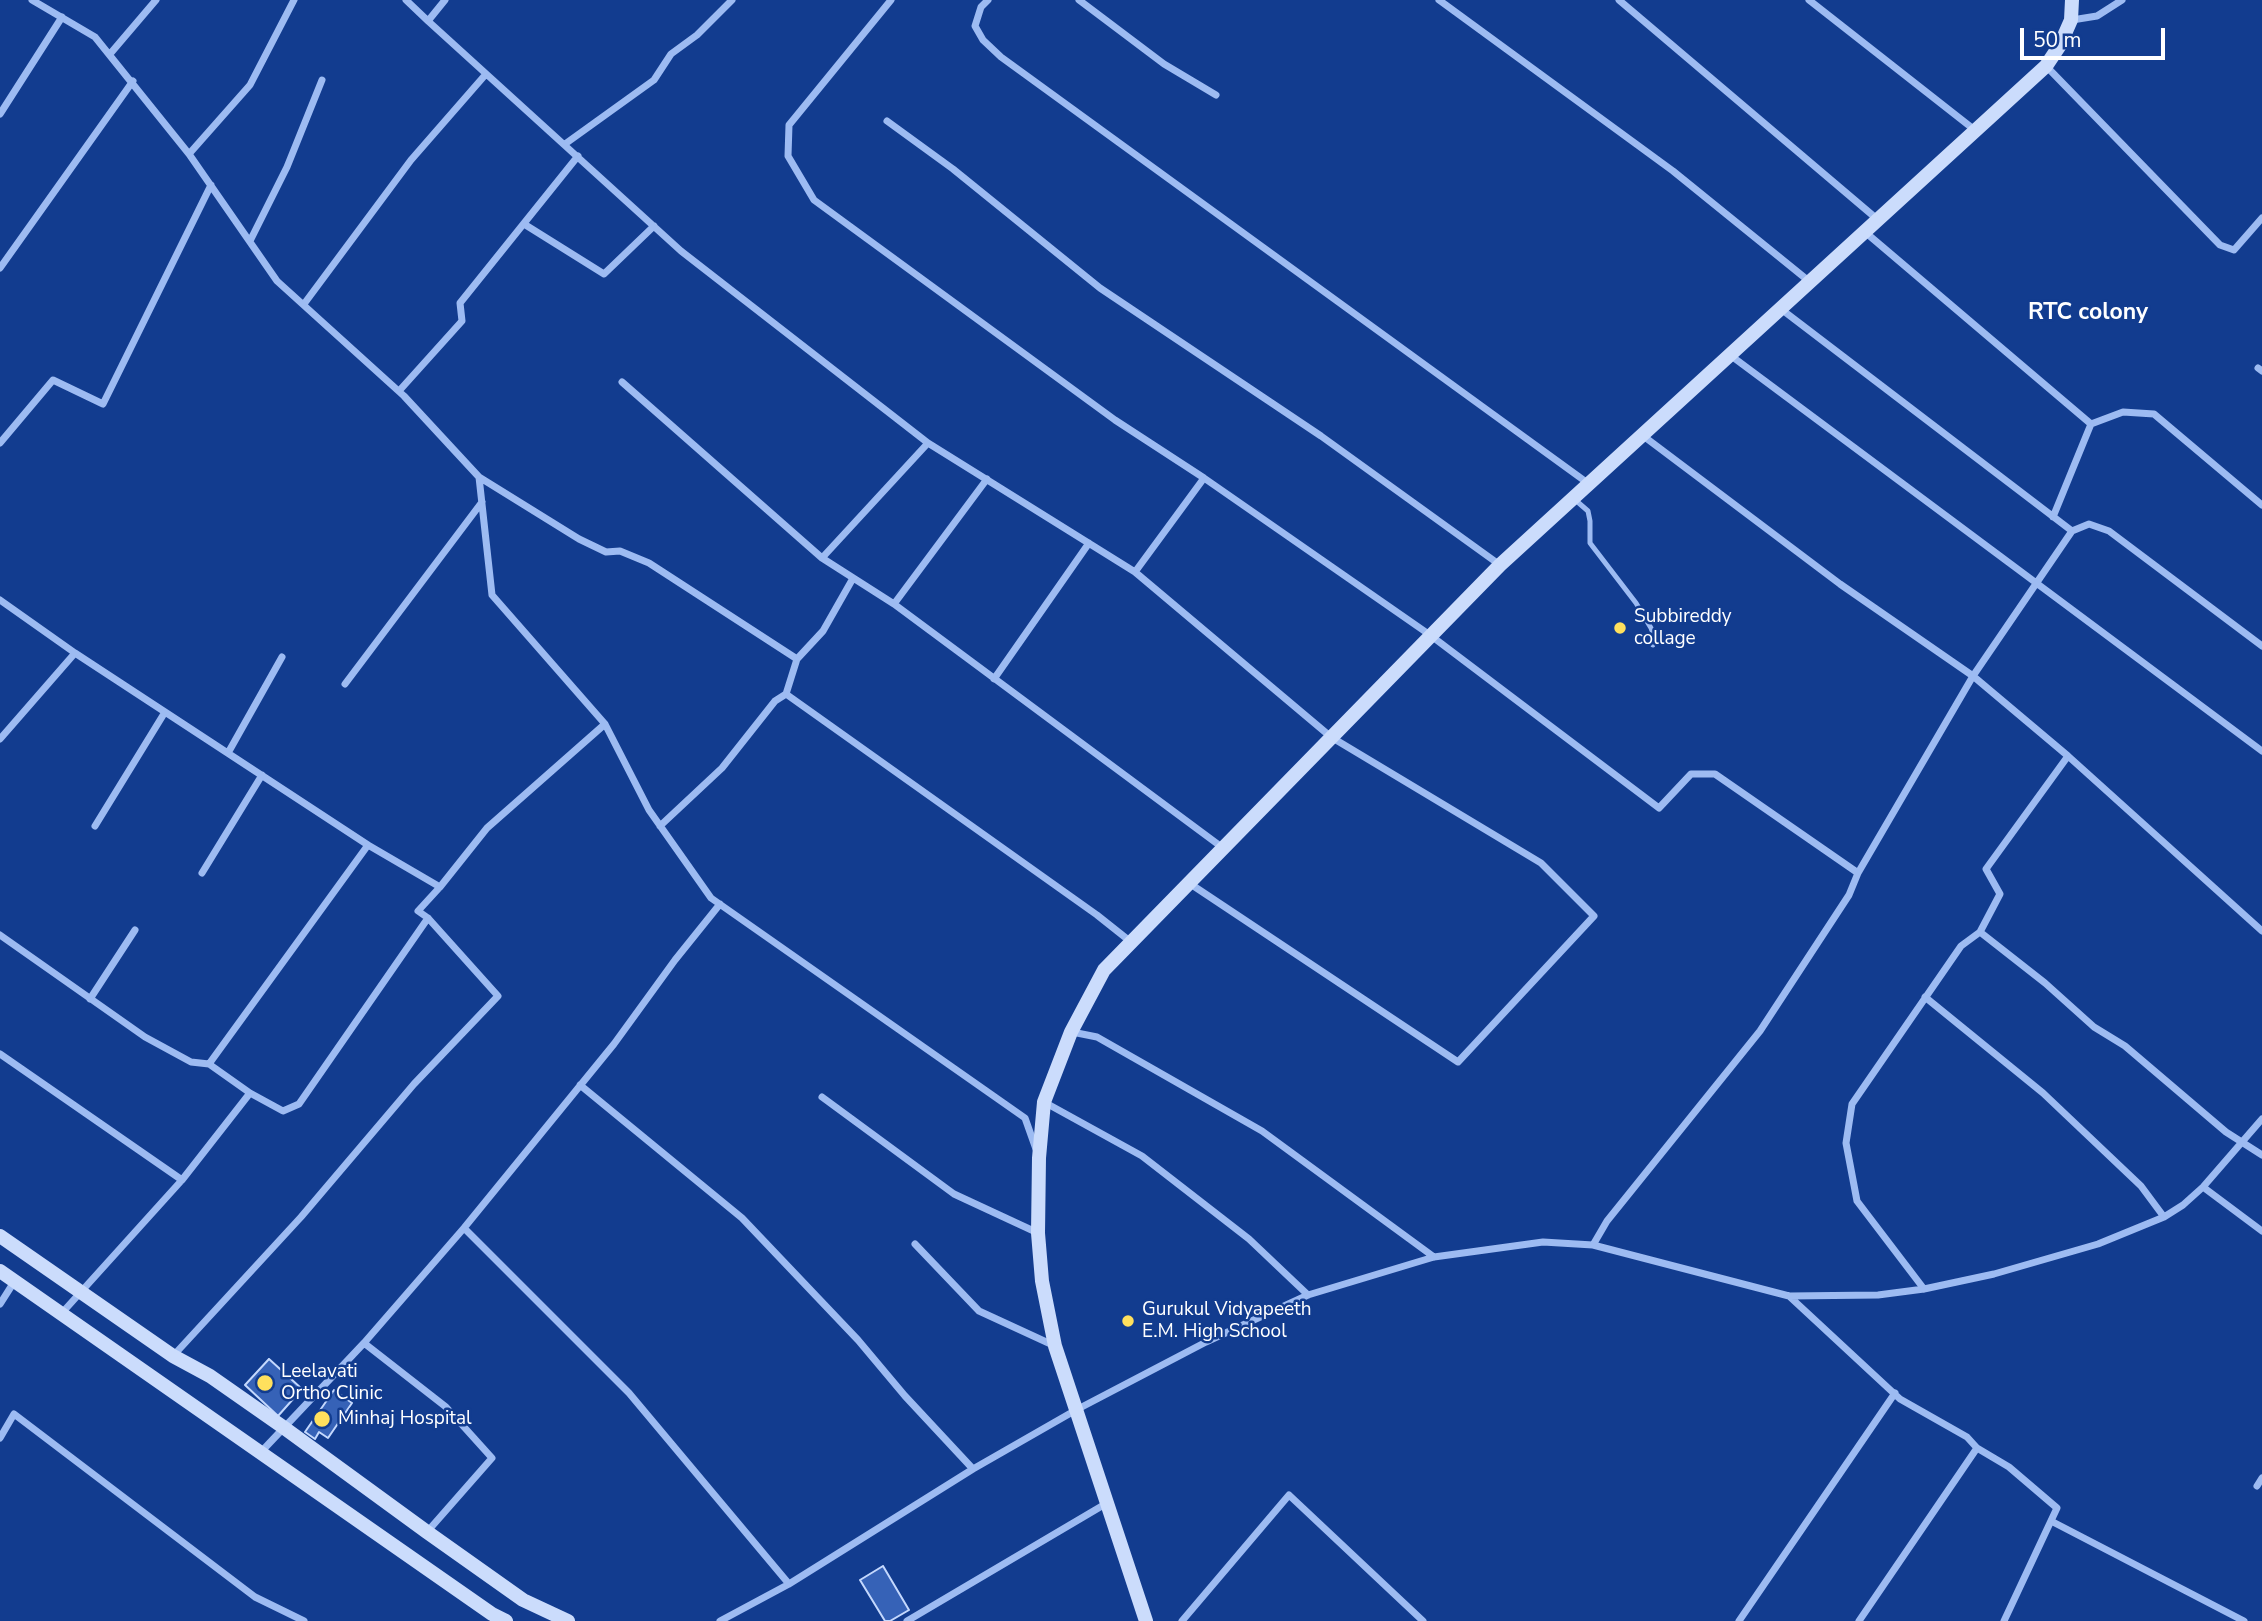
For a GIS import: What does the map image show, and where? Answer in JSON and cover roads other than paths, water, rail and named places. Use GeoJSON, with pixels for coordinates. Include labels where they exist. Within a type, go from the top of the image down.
{"type":"FeatureCollection","features":[{"type":"Feature","properties":{"kind":"main road"},"geometry":{"type":"LineString","coordinates":[[1146,1621],[1055,1346],[1042,1281],[1038,1233],[1039,1158],[1044,1102],[1071,1032],[1104,970],[1500,565],[2046,66],[2060,45],[2071,20],[2071,0]]}},
{"type":"Feature","properties":{"kind":"main road"},"geometry":{"type":"LineString","coordinates":[[0,1237],[173,1356],[210,1376],[545,1617],[568,1621]]}},
{"type":"Feature","properties":{"kind":"main road"},"geometry":{"type":"LineString","coordinates":[[0,1271],[261,1452],[490,1618],[506,1621]]}},
{"type":"Feature","properties":{"kind":"street"},"geometry":{"type":"LineString","coordinates":[[32,0],[95,37],[189,154],[277,281],[399,391],[480,477],[579,539],[606,552],[620,551],[649,563],[797,659]]}},
{"type":"Feature","properties":{"kind":"street"},"geometry":{"type":"LineString","coordinates":[[110,54],[156,0]]}},
{"type":"Feature","properties":{"kind":"street"},"geometry":{"type":"LineString","coordinates":[[189,154],[250,85],[294,0]]}},
{"type":"Feature","properties":{"kind":"street"},"geometry":{"type":"LineString","coordinates":[[406,0],[681,251],[928,443],[1135,572],[1331,737],[1541,863],[1594,916],[1458,1062],[1189,883]]}},
{"type":"Feature","properties":{"kind":"street"},"geometry":{"type":"LineString","coordinates":[[428,21],[445,0]]}},
{"type":"Feature","properties":{"kind":"street"},"geometry":{"type":"LineString","coordinates":[[565,144],[654,80],[671,54],[697,35],[732,0]]}},
{"type":"Feature","properties":{"kind":"street"},"geometry":{"type":"LineString","coordinates":[[891,0],[789,124],[788,156],[814,200],[1115,420],[1204,478],[1430,635],[1659,808],[1691,774],[1715,774],[1857,873]]}},
{"type":"Feature","properties":{"kind":"street"},"geometry":{"type":"LineString","coordinates":[[988,0],[981,7],[975,26],[983,40],[1001,57],[1589,484]]}},
{"type":"Feature","properties":{"kind":"street"},"geometry":{"type":"LineString","coordinates":[[1079,0],[1164,64],[1216,95]]}},
{"type":"Feature","properties":{"kind":"street"},"geometry":{"type":"LineString","coordinates":[[1439,0],[1673,171],[1810,282]]}},
{"type":"Feature","properties":{"kind":"street"},"geometry":{"type":"LineString","coordinates":[[1619,0],[1878,220]]}},
{"type":"Feature","properties":{"kind":"street"},"geometry":{"type":"LineString","coordinates":[[1809,0],[1976,131]]}},
{"type":"Feature","properties":{"kind":"street"},"geometry":{"type":"LineString","coordinates":[[2071,20],[2098,16],[2122,0]]}},
{"type":"Feature","properties":{"kind":"street"},"geometry":{"type":"LineString","coordinates":[[0,114],[62,18]]}},
{"type":"Feature","properties":{"kind":"street"},"geometry":{"type":"LineString","coordinates":[[2046,66],[2220,245],[2234,250],[2262,218]]}},
{"type":"Feature","properties":{"kind":"street"},"geometry":{"type":"LineString","coordinates":[[303,304],[411,160],[486,74]]}},
{"type":"Feature","properties":{"kind":"street"},"geometry":{"type":"LineString","coordinates":[[250,241],[287,167],[322,80]]}},
{"type":"Feature","properties":{"kind":"street"},"geometry":{"type":"LineString","coordinates":[[0,268],[133,81]]}},
{"type":"Feature","properties":{"kind":"street"},"geometry":{"type":"LineString","coordinates":[[887,121],[953,169],[1100,288],[1321,436],[1500,565]]}},
{"type":"Feature","properties":{"kind":"street"},"geometry":{"type":"LineString","coordinates":[[399,391],[462,321],[460,303],[578,156]]}},
{"type":"Feature","properties":{"kind":"street"},"geometry":{"type":"LineString","coordinates":[[0,443],[53,380],[103,404],[211,185]]}},
{"type":"Feature","properties":{"kind":"street"},"geometry":{"type":"LineString","coordinates":[[524,224],[604,274],[654,226]]}},
{"type":"Feature","properties":{"kind":"street"},"geometry":{"type":"LineString","coordinates":[[1865,232],[2091,424]]}},
{"type":"Feature","properties":{"kind":"street"},"geometry":{"type":"LineString","coordinates":[[1781,309],[2072,531]]}},
{"type":"Feature","properties":{"kind":"street"},"geometry":{"type":"LineString","coordinates":[[1730,355],[2262,751]]}},
{"type":"Feature","properties":{"kind":"street"},"geometry":{"type":"LineString","coordinates":[[622,382],[822,558],[852,580],[894,604],[1223,848]]}},
{"type":"Feature","properties":{"kind":"street"},"geometry":{"type":"LineString","coordinates":[[2053,517],[2091,424],[2123,412],[2154,414],[2262,505]]}},
{"type":"Feature","properties":{"kind":"street"},"geometry":{"type":"LineString","coordinates":[[1642,435],[1840,584],[1973,676],[2068,756],[2262,931]]}},
{"type":"Feature","properties":{"kind":"street"},"geometry":{"type":"LineString","coordinates":[[822,558],[928,443]]}},
{"type":"Feature","properties":{"kind":"street"},"geometry":{"type":"LineString","coordinates":[[480,477],[492,596],[605,724],[649,810],[710,898],[1025,1118],[1039,1158]]}},
{"type":"Feature","properties":{"kind":"street"},"geometry":{"type":"LineString","coordinates":[[1135,572],[1204,478]]}},
{"type":"Feature","properties":{"kind":"street"},"geometry":{"type":"LineString","coordinates":[[894,604],[987,479]]}},
{"type":"Feature","properties":{"kind":"street"},"geometry":{"type":"LineString","coordinates":[[345,684],[482,501]]}},
{"type":"Feature","properties":{"kind":"street"},"geometry":{"type":"LineString","coordinates":[[1593,1245],[1607,1221],[1760,1031],[1849,895],[1857,873],[1973,676],[2072,531],[2089,524],[2109,531],[2262,646]]}},
{"type":"Feature","properties":{"kind":"street"},"geometry":{"type":"LineString","coordinates":[[994,679],[1089,543]]}},
{"type":"Feature","properties":{"kind":"street"},"geometry":{"type":"LineString","coordinates":[[660,826],[722,768],[775,701],[786,694],[797,659],[823,631],[852,580]]}},
{"type":"Feature","properties":{"kind":"street"},"geometry":{"type":"LineString","coordinates":[[0,600],[75,653],[368,845],[439,887]]}},
{"type":"Feature","properties":{"kind":"street"},"geometry":{"type":"LineString","coordinates":[[0,739],[75,653]]}},
{"type":"Feature","properties":{"kind":"street"},"geometry":{"type":"LineString","coordinates":[[228,753],[282,657]]}},
{"type":"Feature","properties":{"kind":"street"},"geometry":{"type":"LineString","coordinates":[[786,694],[1131,942]]}},
{"type":"Feature","properties":{"kind":"street"},"geometry":{"type":"LineString","coordinates":[[95,826],[165,712]]}},
{"type":"Feature","properties":{"kind":"street"},"geometry":{"type":"LineString","coordinates":[[173,1356],[301,1217],[414,1084],[498,996],[418,911],[487,828],[605,724]]}},
{"type":"Feature","properties":{"kind":"street"},"geometry":{"type":"LineString","coordinates":[[1924,1289],[1857,1201],[1846,1143],[1852,1104],[1961,946],[1980,932],[2000,894],[1986,869],[2068,756]]}},
{"type":"Feature","properties":{"kind":"street"},"geometry":{"type":"LineString","coordinates":[[202,873],[262,775]]}},
{"type":"Feature","properties":{"kind":"street"},"geometry":{"type":"LineString","coordinates":[[209,1064],[368,845]]}},
{"type":"Feature","properties":{"kind":"street"},"geometry":{"type":"LineString","coordinates":[[261,1452],[365,1343],[464,1228],[614,1044],[720,904]]}},
{"type":"Feature","properties":{"kind":"street"},"geometry":{"type":"LineString","coordinates":[[0,935],[157,1043],[191,1062],[209,1064],[250,1093],[283,1111],[299,1104],[428,919]]}},
{"type":"Feature","properties":{"kind":"street"},"geometry":{"type":"LineString","coordinates":[[90,999],[135,930]]}},
{"type":"Feature","properties":{"kind":"street"},"geometry":{"type":"LineString","coordinates":[[1980,932],[2045,983],[2094,1027],[2125,1046],[2226,1132],[2262,1155]]}},
{"type":"Feature","properties":{"kind":"street"},"geometry":{"type":"LineString","coordinates":[[1925,997],[2043,1093],[2141,1186],[2165,1217]]}},
{"type":"Feature","properties":{"kind":"street"},"geometry":{"type":"LineString","coordinates":[[1071,1032],[1097,1037],[1262,1131],[1434,1257]]}},
{"type":"Feature","properties":{"kind":"street"},"geometry":{"type":"LineString","coordinates":[[0,1054],[182,1180]]}},
{"type":"Feature","properties":{"kind":"street"},"geometry":{"type":"LineString","coordinates":[[580,1085],[742,1218],[858,1340],[905,1396],[973,1469]]}},
{"type":"Feature","properties":{"kind":"street"},"geometry":{"type":"LineString","coordinates":[[61,1314],[182,1180],[250,1093]]}},
{"type":"Feature","properties":{"kind":"street"},"geometry":{"type":"LineString","coordinates":[[822,1097],[954,1194],[1038,1233]]}},
{"type":"Feature","properties":{"kind":"street"},"geometry":{"type":"LineString","coordinates":[[1044,1102],[1142,1156],[1249,1239],[1308,1295]]}},
{"type":"Feature","properties":{"kind":"street"},"geometry":{"type":"LineString","coordinates":[[720,1621],[789,1584],[973,1469],[1076,1409],[1206,1342],[1308,1295],[1434,1257],[1543,1242],[1593,1245],[1789,1296],[1878,1295],[1924,1289],[1994,1274],[2098,1244],[2165,1217],[2203,1187],[2262,1119]]}},
{"type":"Feature","properties":{"kind":"street"},"geometry":{"type":"LineString","coordinates":[[2203,1187],[2262,1231]]}},
{"type":"Feature","properties":{"kind":"street"},"geometry":{"type":"LineString","coordinates":[[464,1228],[629,1393],[789,1584]]}},
{"type":"Feature","properties":{"kind":"street"},"geometry":{"type":"LineString","coordinates":[[915,1244],[979,1311],[1055,1346]]}},
{"type":"Feature","properties":{"kind":"street"},"geometry":{"type":"LineString","coordinates":[[0,1304],[15,1281]]}},
{"type":"Feature","properties":{"kind":"street"},"geometry":{"type":"LineString","coordinates":[[1789,1296],[1900,1399],[1967,1437],[1977,1448],[2009,1467],[2057,1508],[2004,1621]]}},
{"type":"Feature","properties":{"kind":"street"},"geometry":{"type":"LineString","coordinates":[[365,1343],[446,1407],[492,1458],[427,1532]]}},
{"type":"Feature","properties":{"kind":"street"},"geometry":{"type":"LineString","coordinates":[[1739,1621],[1895,1393]]}},
{"type":"Feature","properties":{"kind":"street"},"geometry":{"type":"LineString","coordinates":[[0,1438],[14,1414],[255,1597],[304,1621]]}},
{"type":"Feature","properties":{"kind":"street"},"geometry":{"type":"LineString","coordinates":[[1859,1621],[1977,1448]]}},
{"type":"Feature","properties":{"kind":"street"},"geometry":{"type":"LineString","coordinates":[[2257,1486],[2262,1478]]}},
{"type":"Feature","properties":{"kind":"street"},"geometry":{"type":"LineString","coordinates":[[1182,1621],[1289,1495],[1423,1621]]}},
{"type":"Feature","properties":{"kind":"street"},"geometry":{"type":"LineString","coordinates":[[907,1621],[1107,1503]]}},
{"type":"Feature","properties":{"kind":"street"},"geometry":{"type":"LineString","coordinates":[[2051,1521],[2244,1621]]}},
{"type":"Feature","properties":{"kind":"lane"},"geometry":{"type":"LineString","coordinates":[[1573,498],[1588,511],[1590,543],[1636,603],[1651,628],[1655,639],[1653,645]]}},
{"type":"Feature","properties":{"kind":"place","name":"Subbireddy collage"},"geometry":{"type":"Point","coordinates":[1620,628]}},
{"type":"Feature","properties":{"kind":"place","name":"Gurukul Vidyapeeth E.M. High School"},"geometry":{"type":"Point","coordinates":[1128,1321]}},
{"type":"Feature","properties":{"kind":"place","name":"Leelavati Ortho Clinic"},"geometry":{"type":"Point","coordinates":[265,1383]}},
{"type":"Feature","properties":{"kind":"place","name":"Minhaj Hospital"},"geometry":{"type":"Point","coordinates":[322,1419]}},
{"type":"Feature","properties":{"kind":"district","name":"RTC colony"},"geometry":{"type":"Point","coordinates":[2088,313]}}]}
